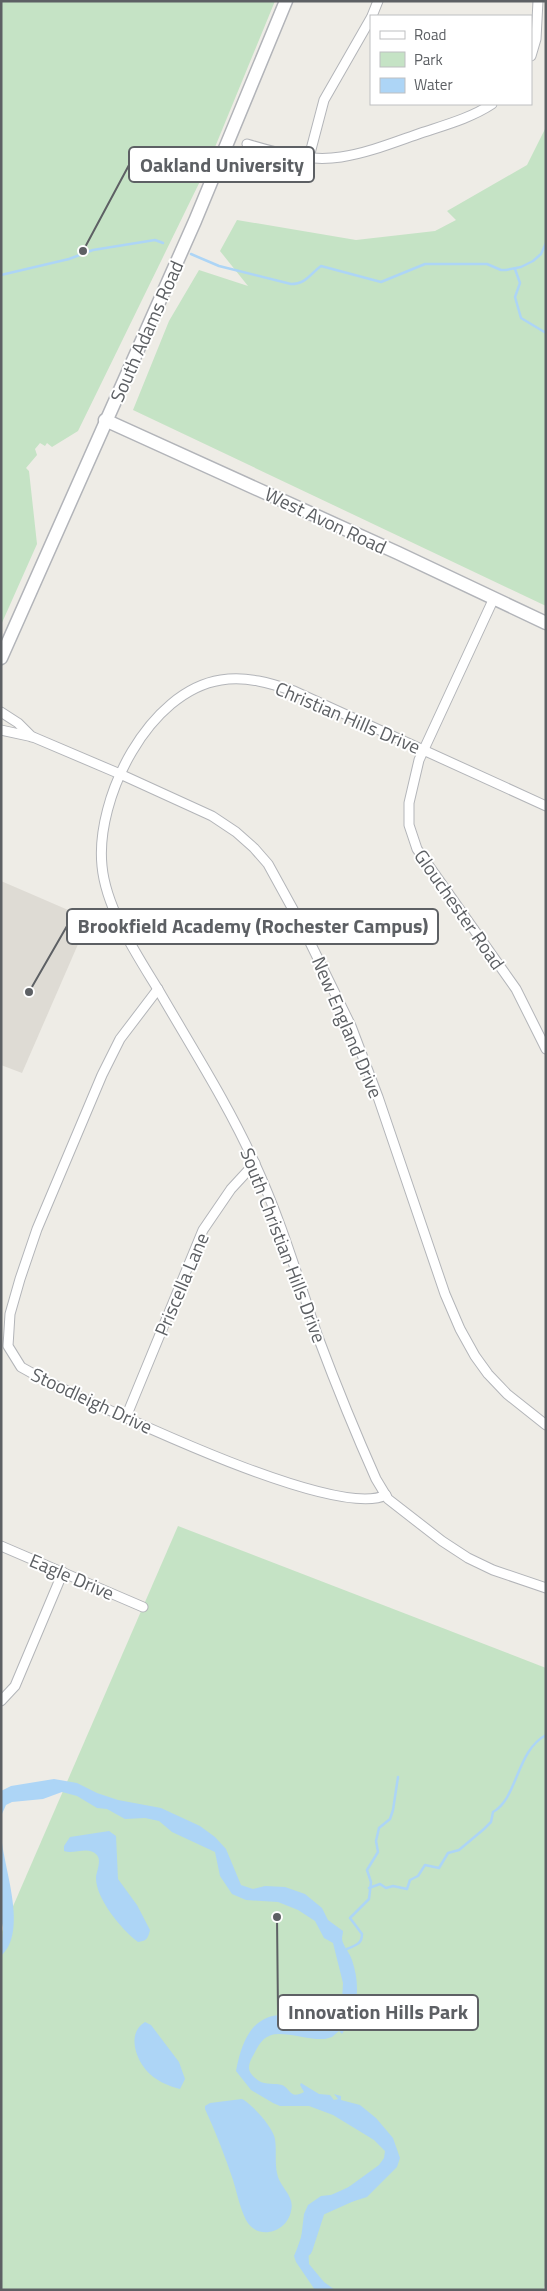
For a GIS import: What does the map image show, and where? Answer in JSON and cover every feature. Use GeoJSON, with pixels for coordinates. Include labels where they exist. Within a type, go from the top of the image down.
{"type":"FeatureCollection","features":[{"type":"Feature","properties":{"kind":"main road","name":"South Adams Road"},"geometry":{"type":"LineString","coordinates":[[1,658],[105,420],[195,221],[286,1]]}},
{"type":"Feature","properties":{"kind":"main road","name":"West Avon Road"},"geometry":{"type":"LineString","coordinates":[[105,420],[546,623]]}},
{"type":"Feature","properties":{"kind":"street"},"geometry":{"type":"LineString","coordinates":[[372,15],[378,1]]}},
{"type":"Feature","properties":{"kind":"street"},"geometry":{"type":"LineString","coordinates":[[532,52],[537,30],[538,1]]}},
{"type":"Feature","properties":{"kind":"street"},"geometry":{"type":"LineString","coordinates":[[309,157],[326,95],[370,19]]}},
{"type":"Feature","properties":{"kind":"street"},"geometry":{"type":"LineString","coordinates":[[247,144],[284,154],[309,157],[342,157],[376,149],[469,116],[490,105]]}},
{"type":"Feature","properties":{"kind":"street","name":"Glouchester Road"},"geometry":{"type":"LineString","coordinates":[[494,598],[419,760],[409,804],[409,825],[417,849],[516,989],[546,1049]]}},
{"type":"Feature","properties":{"kind":"street","name":"Christian Hills Drive"},"geometry":{"type":"LineString","coordinates":[[120,774],[140,737],[158,715],[182,696],[220,680],[240,679],[265,681],[294,691],[546,806]]}},
{"type":"Feature","properties":{"kind":"street","name":"New England Drive"},"geometry":{"type":"LineString","coordinates":[[1,712],[18,723],[32,737]]}},
{"type":"Feature","properties":{"kind":"street","name":"New England Drive"},"geometry":{"type":"LineString","coordinates":[[1,730],[32,737],[212,816],[239,834],[268,864],[301,924],[350,1026],[378,1097],[445,1294],[460,1329],[474,1356],[488,1374],[506,1394],[546,1425]]}},
{"type":"Feature","properties":{"kind":"street","name":"South Christian Hills Drive"},"geometry":{"type":"LineString","coordinates":[[120,774],[107,813],[102,845],[102,867],[116,913],[158,990],[232,1116],[255,1164],[270,1198],[319,1338],[376,1479],[386,1495],[410,1517],[468,1558],[493,1570],[546,1588]]}},
{"type":"Feature","properties":{"kind":"street","name":"Stoodleigh Drive"},"geometry":{"type":"LineString","coordinates":[[158,990],[120,1039],[102,1075],[37,1229],[20,1279],[7,1331],[8,1346],[21,1367],[48,1382],[267,1478],[349,1498],[366,1500],[386,1495]]}},
{"type":"Feature","properties":{"kind":"street","name":"Priscella Lane"},"geometry":{"type":"LineString","coordinates":[[126,1417],[203,1230],[226,1196],[255,1164]]}},
{"type":"Feature","properties":{"kind":"street","name":"Eagle Drive"},"geometry":{"type":"LineString","coordinates":[[1,1546],[143,1607]]}},
{"type":"Feature","properties":{"kind":"street"},"geometry":{"type":"LineString","coordinates":[[1,1701],[15,1686],[63,1572]]}},
{"type":"Feature","properties":{"kind":"shaded area"},"geometry":{"type":"Polygon","coordinates":[[[1,881],[89,919],[22,1073],[1,1065],[1,881]]]}},
{"type":"Feature","properties":{"kind":"green space"},"geometry":{"type":"Polygon","coordinates":[[[1,1],[275,1],[206,169],[78,431],[52,447],[47,443],[45,446],[40,443],[35,449],[37,455],[26,468],[29,471],[37,544],[1,625],[1,1]]]}},
{"type":"Feature","properties":{"kind":"green space"},"geometry":{"type":"Polygon","coordinates":[[[546,118],[546,606],[133,410],[169,321],[199,270],[248,286],[220,251],[237,220],[356,240],[435,231],[456,220],[447,211],[527,165],[545,129],[546,118]]]}},
{"type":"Feature","properties":{"kind":"green space"},"geometry":{"type":"Polygon","coordinates":[[[178,1526],[546,1668],[546,2283],[543,2290],[1,2290],[1,1934],[178,1526]]]}},
{"type":"Feature","properties":{"kind":"water"},"geometry":{"type":"Polygon","coordinates":[[[54,1779],[77,1783],[97,1793],[118,1800],[161,1808],[200,1826],[215,1837],[226,1849],[241,1885],[253,1889],[265,1886],[285,1887],[305,1894],[322,1908],[328,1920],[343,1931],[342,1939],[355,1970],[357,1989],[352,2016],[342,2034],[339,2031],[332,2037],[325,2039],[285,2034],[270,2035],[258,2046],[249,2065],[250,2072],[259,2081],[285,2086],[293,2094],[296,2095],[304,2092],[300,2085],[301,2083],[319,2094],[330,2095],[334,2100],[338,2099],[334,2094],[341,2096],[341,2100],[360,2105],[376,2118],[393,2138],[400,2158],[397,2167],[367,2197],[348,2203],[338,2199],[333,2200],[319,2212],[313,2221],[308,2243],[309,2264],[324,2282],[335,2290],[315,2290],[296,2262],[294,2256],[301,2239],[304,2214],[308,2205],[321,2196],[339,2194],[379,2165],[384,2158],[385,2151],[374,2140],[333,2115],[309,2106],[280,2106],[273,2103],[251,2090],[236,2071],[245,2041],[256,2025],[263,2020],[273,2016],[299,2015],[304,2017],[315,2028],[326,2024],[332,2019],[333,2026],[335,2024],[342,2002],[343,1983],[333,1943],[324,1938],[315,1921],[298,1910],[278,1902],[246,1900],[232,1894],[220,1876],[215,1852],[172,1832],[159,1821],[145,1818],[125,1819],[107,1809],[97,1808],[77,1796],[62,1792],[43,1799],[12,1802],[6,1805],[1,1816],[1,1791],[11,1786],[54,1779]]]}},
{"type":"Feature","properties":{"kind":"water"},"geometry":{"type":"Polygon","coordinates":[[[109,1831],[116,1836],[118,1879],[137,1905],[150,1930],[143,1941],[138,1942],[132,1937],[111,1913],[100,1895],[96,1878],[99,1860],[97,1855],[85,1850],[64,1851],[64,1846],[70,1837],[109,1831]]]}},
{"type":"Feature","properties":{"kind":"water"},"geometry":{"type":"Polygon","coordinates":[[[1,1834],[14,1915],[13,1931],[9,1945],[1,1956],[3,1928],[1,1919],[1,1834]]]}},
{"type":"Feature","properties":{"kind":"water"},"geometry":{"type":"Polygon","coordinates":[[[145,2022],[151,2025],[179,2062],[185,2079],[180,2089],[157,2080],[146,2070],[138,2058],[135,2044],[136,2032],[145,2022]]]}},
{"type":"Feature","properties":{"kind":"water"},"geometry":{"type":"Polygon","coordinates":[[[242,2099],[262,2116],[273,2134],[276,2144],[278,2177],[291,2201],[292,2206],[288,2219],[284,2225],[271,2232],[257,2231],[246,2220],[227,2162],[205,2109],[205,2106],[210,2103],[242,2099]]]}},
{"type":"Feature","properties":{"kind":"waterway"},"geometry":{"type":"LineString","coordinates":[[1,275],[69,259],[93,250],[155,240],[163,243]]}},
{"type":"Feature","properties":{"kind":"waterway"},"geometry":{"type":"LineString","coordinates":[[191,254],[219,266],[291,284],[304,280],[321,266],[381,282],[425,264],[487,264],[501,270],[521,267],[533,261],[541,254],[546,243]]}},
{"type":"Feature","properties":{"kind":"waterway"},"geometry":{"type":"LineString","coordinates":[[515,269],[520,283],[515,297],[521,318],[546,333]]}},
{"type":"Feature","properties":{"kind":"waterway"},"geometry":{"type":"LineString","coordinates":[[369,1888],[380,1884],[386,1888],[393,1886],[407,1889],[410,1880],[418,1876],[425,1865],[439,1868],[448,1853],[459,1850],[491,1822],[493,1812],[508,1796],[529,1752],[536,1742],[546,1735]]}},
{"type":"Feature","properties":{"kind":"waterway"},"geometry":{"type":"LineString","coordinates":[[347,1949],[358,1944],[362,1937],[362,1934],[350,1918],[369,1899],[371,1882],[367,1870],[378,1852],[376,1841],[379,1828],[390,1819],[398,1777]]}},
{"type":"Feature","properties":{"kind":"waterway"},"geometry":{"type":"LineString","coordinates":[[305,2249],[318,2209],[358,2191]]}},
{"type":"Feature","properties":{"kind":"place","name":"Oakland University"},"geometry":{"type":"Point","coordinates":[83,251]}},
{"type":"Feature","properties":{"kind":"place","name":"Brookfield Academy (Rochester Campus)"},"geometry":{"type":"Point","coordinates":[29,992]}},
{"type":"Feature","properties":{"kind":"place","name":"Innovation Hills Park"},"geometry":{"type":"Point","coordinates":[277,1917]}}]}
